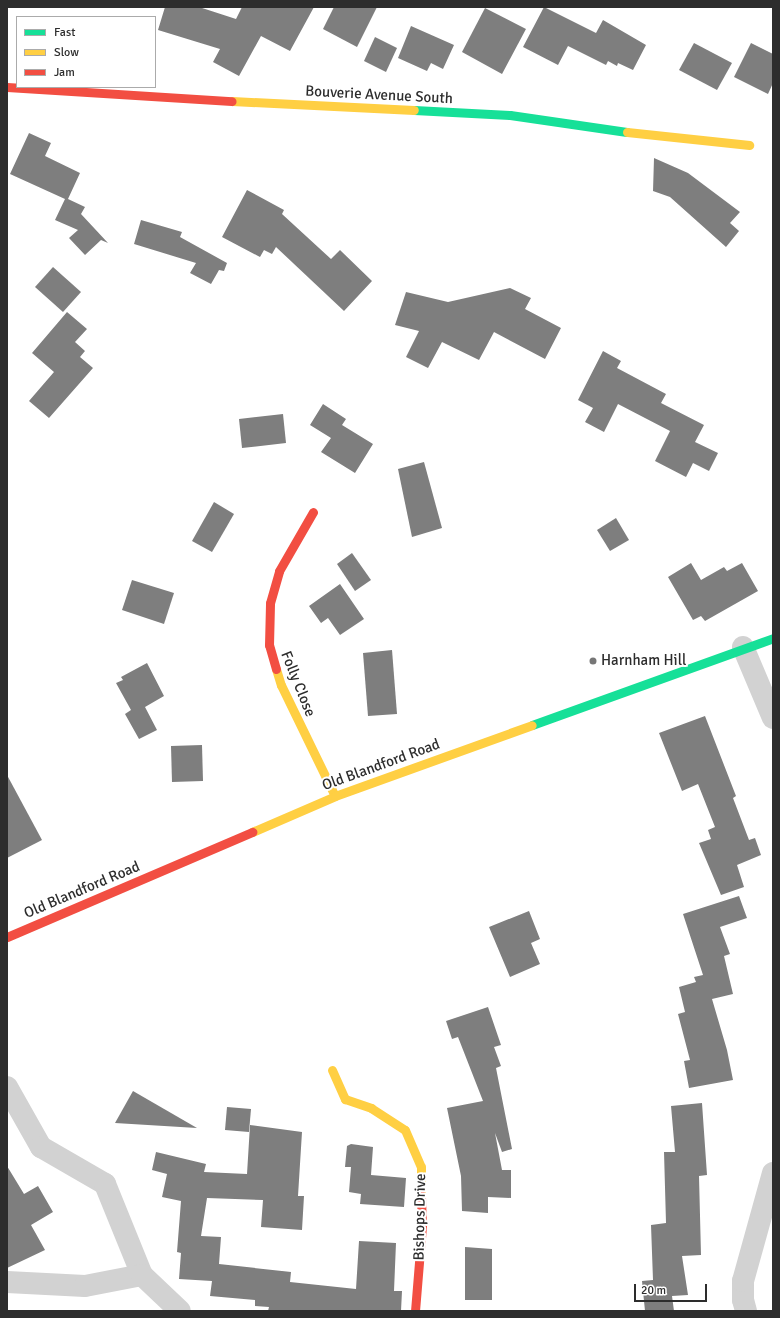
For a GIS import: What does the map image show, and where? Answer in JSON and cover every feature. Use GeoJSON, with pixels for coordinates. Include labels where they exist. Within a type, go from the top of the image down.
{"type":"FeatureCollection","features":[{"type":"Feature","properties":{"kind":"street","name":"Bouverie Avenue South"},"geometry":{"type":"LineString","coordinates":[[20,88],[95,94],[510,115],[595,126],[640,135],[749,145]]}},
{"type":"Feature","properties":{"kind":"street","name":"Folly Close"},"geometry":{"type":"LineString","coordinates":[[313,512],[279,571],[270,603],[269,645],[281,685],[335,796]]}},
{"type":"Feature","properties":{"kind":"street","name":"Old Blandford Road"},"geometry":{"type":"LineString","coordinates":[[7,937],[335,796],[773,638]]}},
{"type":"Feature","properties":{"kind":"street"},"geometry":{"type":"LineString","coordinates":[[743,648],[773,718]]}},
{"type":"Feature","properties":{"kind":"street","name":"Bishops Drive"},"geometry":{"type":"LineString","coordinates":[[332,1070],[345,1099],[371,1108],[405,1130],[420,1167],[422,1226],[415,1311]]}},
{"type":"Feature","properties":{"kind":"street"},"geometry":{"type":"LineString","coordinates":[[7,1087],[41,1147],[105,1184],[142,1275],[180,1311]]}},
{"type":"Feature","properties":{"kind":"street"},"geometry":{"type":"LineString","coordinates":[[746,1311],[743,1300],[743,1281],[773,1172]]}},
{"type":"Feature","properties":{"kind":"street"},"geometry":{"type":"LineString","coordinates":[[7,1282],[85,1286],[142,1275]]}},
{"type":"Feature","properties":{"kind":"building"},"geometry":{"type":"Polygon","coordinates":[[[165,7],[199,7],[236,19],[242,7],[314,7],[290,51],[261,36],[239,76],[213,62],[220,49],[158,30],[165,7]]]}},
{"type":"Feature","properties":{"kind":"building"},"geometry":{"type":"Polygon","coordinates":[[[334,7],[377,7],[357,47],[323,29],[334,7]]]}},
{"type":"Feature","properties":{"kind":"building"},"geometry":{"type":"Polygon","coordinates":[[[544,7],[596,33],[603,20],[646,45],[633,70],[618,63],[617,66],[608,61],[606,65],[568,46],[558,65],[523,47],[544,7]]]}},
{"type":"Feature","properties":{"kind":"building"},"geometry":{"type":"Polygon","coordinates":[[[485,8],[526,29],[502,74],[462,52],[485,8]]]}},
{"type":"Feature","properties":{"kind":"building"},"geometry":{"type":"Polygon","coordinates":[[[411,26],[454,45],[443,69],[431,63],[427,71],[398,58],[411,26]]]}},
{"type":"Feature","properties":{"kind":"building"},"geometry":{"type":"Polygon","coordinates":[[[375,37],[397,48],[386,72],[364,61],[375,37]]]}},
{"type":"Feature","properties":{"kind":"building"},"geometry":{"type":"Polygon","coordinates":[[[694,43],[732,63],[717,90],[679,70],[694,43]]]}},
{"type":"Feature","properties":{"kind":"building"},"geometry":{"type":"Polygon","coordinates":[[[751,43],[773,54],[773,83],[768,94],[734,77],[751,43]]]}},
{"type":"Feature","properties":{"kind":"building"},"geometry":{"type":"Polygon","coordinates":[[[29,133],[51,143],[45,156],[80,173],[68,199],[85,207],[81,214],[108,243],[101,240],[85,255],[69,238],[78,230],[55,220],[65,199],[10,174],[29,133]]]}},
{"type":"Feature","properties":{"kind":"building"},"geometry":{"type":"Polygon","coordinates":[[[654,158],[688,173],[740,212],[730,223],[739,231],[726,247],[670,197],[653,191],[654,158]]]}},
{"type":"Feature","properties":{"kind":"building"},"geometry":{"type":"Polygon","coordinates":[[[247,190],[284,210],[282,214],[331,259],[340,250],[372,281],[344,311],[276,247],[272,254],[264,250],[260,257],[222,237],[247,190]]]}},
{"type":"Feature","properties":{"kind":"building"},"geometry":{"type":"Polygon","coordinates":[[[141,220],[182,232],[180,237],[227,263],[224,271],[219,270],[211,284],[190,273],[196,263],[134,244],[141,220]]]}},
{"type":"Feature","properties":{"kind":"building"},"geometry":{"type":"Polygon","coordinates":[[[53,267],[81,292],[63,312],[35,287],[53,267]]]}},
{"type":"Feature","properties":{"kind":"building"},"geometry":{"type":"Polygon","coordinates":[[[510,288],[531,298],[525,309],[561,328],[545,359],[494,332],[479,360],[442,342],[428,368],[406,357],[419,331],[395,325],[406,292],[448,302],[510,288]]]}},
{"type":"Feature","properties":{"kind":"building"},"geometry":{"type":"Polygon","coordinates":[[[67,312],[87,329],[75,342],[85,351],[80,357],[93,368],[49,418],[29,401],[54,372],[32,353],[67,312]]]}},
{"type":"Feature","properties":{"kind":"building"},"geometry":{"type":"Polygon","coordinates":[[[603,351],[621,361],[617,368],[666,394],[661,403],[704,425],[695,442],[718,453],[709,471],[693,463],[686,477],[655,461],[670,431],[618,404],[604,432],[585,422],[593,408],[578,400],[603,351]]]}},
{"type":"Feature","properties":{"kind":"building"},"geometry":{"type":"Polygon","coordinates":[[[323,404],[346,419],[342,425],[373,444],[355,473],[321,452],[331,438],[310,425],[323,404]]]}},
{"type":"Feature","properties":{"kind":"building"},"geometry":{"type":"Polygon","coordinates":[[[283,414],[286,443],[242,448],[239,419],[283,414]]]}},
{"type":"Feature","properties":{"kind":"building"},"geometry":{"type":"Polygon","coordinates":[[[424,462],[442,528],[412,537],[398,469],[424,462]]]}},
{"type":"Feature","properties":{"kind":"building"},"geometry":{"type":"Polygon","coordinates":[[[214,502],[234,514],[212,552],[192,541],[214,502]]]}},
{"type":"Feature","properties":{"kind":"building"},"geometry":{"type":"Polygon","coordinates":[[[616,518],[629,540],[610,551],[597,530],[616,518]]]}},
{"type":"Feature","properties":{"kind":"building"},"geometry":{"type":"Polygon","coordinates":[[[352,553],[371,580],[355,591],[337,564],[352,553]]]}},
{"type":"Feature","properties":{"kind":"building"},"geometry":{"type":"Polygon","coordinates":[[[691,563],[701,580],[724,567],[727,571],[742,563],[758,591],[705,621],[701,616],[693,620],[668,577],[691,563]]]}},
{"type":"Feature","properties":{"kind":"building"},"geometry":{"type":"Polygon","coordinates":[[[132,580],[174,593],[164,624],[122,610],[132,580]]]}},
{"type":"Feature","properties":{"kind":"building"},"geometry":{"type":"Polygon","coordinates":[[[340,584],[364,619],[340,635],[328,618],[321,623],[309,606],[340,584]]]}},
{"type":"Feature","properties":{"kind":"building"},"geometry":{"type":"Polygon","coordinates":[[[392,650],[397,714],[368,716],[363,653],[392,650]]]}},
{"type":"Feature","properties":{"kind":"building"},"geometry":{"type":"Polygon","coordinates":[[[147,663],[164,696],[145,707],[157,730],[139,739],[125,714],[131,710],[116,683],[123,680],[121,677],[147,663]]]}},
{"type":"Feature","properties":{"kind":"building"},"geometry":{"type":"Polygon","coordinates":[[[705,716],[736,796],[733,798],[749,840],[755,838],[761,855],[737,865],[744,887],[721,895],[699,843],[711,839],[708,830],[715,827],[698,784],[682,791],[659,733],[705,716]]]}},
{"type":"Feature","properties":{"kind":"building"},"geometry":{"type":"Polygon","coordinates":[[[202,745],[203,781],[172,782],[171,746],[202,745]]]}},
{"type":"Feature","properties":{"kind":"building"},"geometry":{"type":"Polygon","coordinates":[[[7,775],[42,840],[7,858],[7,775]]]}},
{"type":"Feature","properties":{"kind":"building"},"geometry":{"type":"Polygon","coordinates":[[[739,896],[747,918],[720,927],[730,954],[724,956],[733,994],[712,999],[727,1050],[733,1080],[689,1088],[684,1061],[690,1060],[678,1014],[685,1012],[679,987],[696,982],[694,977],[703,975],[683,914],[739,896]]]}},
{"type":"Feature","properties":{"kind":"building"},"geometry":{"type":"Polygon","coordinates":[[[529,911],[540,939],[531,943],[540,964],[510,977],[489,927],[529,911]]]}},
{"type":"Feature","properties":{"kind":"building"},"geometry":{"type":"Polygon","coordinates":[[[488,1007],[501,1045],[494,1047],[501,1066],[496,1068],[512,1149],[502,1152],[495,1133],[502,1170],[511,1170],[511,1198],[488,1197],[488,1213],[462,1211],[461,1176],[447,1108],[483,1101],[458,1037],[452,1039],[446,1021],[488,1007]]]}},
{"type":"Feature","properties":{"kind":"building"},"geometry":{"type":"Polygon","coordinates":[[[133,1091],[197,1128],[115,1123],[133,1091]]]}},
{"type":"Feature","properties":{"kind":"building"},"geometry":{"type":"Polygon","coordinates":[[[702,1103],[707,1175],[699,1176],[701,1255],[682,1256],[688,1295],[672,1296],[674,1311],[645,1311],[642,1281],[653,1280],[651,1225],[666,1223],[664,1152],[675,1152],[671,1106],[702,1103]]]}},
{"type":"Feature","properties":{"kind":"building"},"geometry":{"type":"Polygon","coordinates":[[[227,1107],[251,1109],[249,1132],[225,1130],[227,1107]]]}},
{"type":"Feature","properties":{"kind":"building"},"geometry":{"type":"Polygon","coordinates":[[[250,1125],[302,1132],[298,1196],[304,1196],[302,1230],[261,1227],[263,1200],[207,1198],[201,1236],[221,1237],[219,1264],[291,1272],[290,1282],[356,1289],[359,1241],[396,1243],[394,1291],[402,1291],[401,1311],[268,1311],[269,1307],[255,1306],[255,1300],[210,1296],[212,1281],[179,1279],[181,1253],[177,1252],[181,1201],[162,1197],[167,1174],[152,1170],[156,1152],[206,1164],[204,1172],[247,1174],[250,1125]]]}},
{"type":"Feature","properties":{"kind":"building"},"geometry":{"type":"Polygon","coordinates":[[[351,1144],[373,1147],[371,1175],[406,1178],[404,1207],[360,1204],[361,1194],[349,1192],[351,1167],[345,1167],[347,1146],[351,1144]]]}},
{"type":"Feature","properties":{"kind":"building"},"geometry":{"type":"Polygon","coordinates":[[[7,1166],[24,1194],[38,1186],[53,1212],[31,1225],[45,1250],[7,1268],[7,1166]]]}},
{"type":"Feature","properties":{"kind":"building"},"geometry":{"type":"Polygon","coordinates":[[[465,1247],[492,1249],[492,1300],[465,1300],[465,1247]]]}},
{"type":"Feature","properties":{"kind":"traffic: fast"},"geometry":{"type":"LineString","coordinates":[[414,110],[510,115],[627,132]]}},
{"type":"Feature","properties":{"kind":"traffic: fast"},"geometry":{"type":"LineString","coordinates":[[532,725],[773,638]]}},
{"type":"Feature","properties":{"kind":"traffic: slow"},"geometry":{"type":"LineString","coordinates":[[232,101],[414,110]]}},
{"type":"Feature","properties":{"kind":"traffic: slow"},"geometry":{"type":"LineString","coordinates":[[627,132],[749,145]]}},
{"type":"Feature","properties":{"kind":"traffic: slow"},"geometry":{"type":"LineString","coordinates":[[276,669],[281,685],[335,796]]}},
{"type":"Feature","properties":{"kind":"traffic: slow"},"geometry":{"type":"LineString","coordinates":[[252,832],[335,796],[532,725]]}},
{"type":"Feature","properties":{"kind":"traffic: slow"},"geometry":{"type":"LineString","coordinates":[[332,1070],[345,1099],[371,1108],[405,1130],[421,1167],[421,1195]]}},
{"type":"Feature","properties":{"kind":"traffic: jam"},"geometry":{"type":"LineString","coordinates":[[7,87],[16,88]]}},
{"type":"Feature","properties":{"kind":"traffic: jam"},"geometry":{"type":"LineString","coordinates":[[23,88],[232,101]]}},
{"type":"Feature","properties":{"kind":"traffic: jam"},"geometry":{"type":"LineString","coordinates":[[276,669],[269,645],[270,603],[279,571],[313,512]]}},
{"type":"Feature","properties":{"kind":"traffic: jam"},"geometry":{"type":"LineString","coordinates":[[7,937],[252,832]]}},
{"type":"Feature","properties":{"kind":"traffic: jam"},"geometry":{"type":"LineString","coordinates":[[415,1311],[422,1226],[421,1195]]}},
{"type":"Feature","properties":{"kind":"place","name":"Harnham Hill"},"geometry":{"type":"Point","coordinates":[593,661]}}]}
